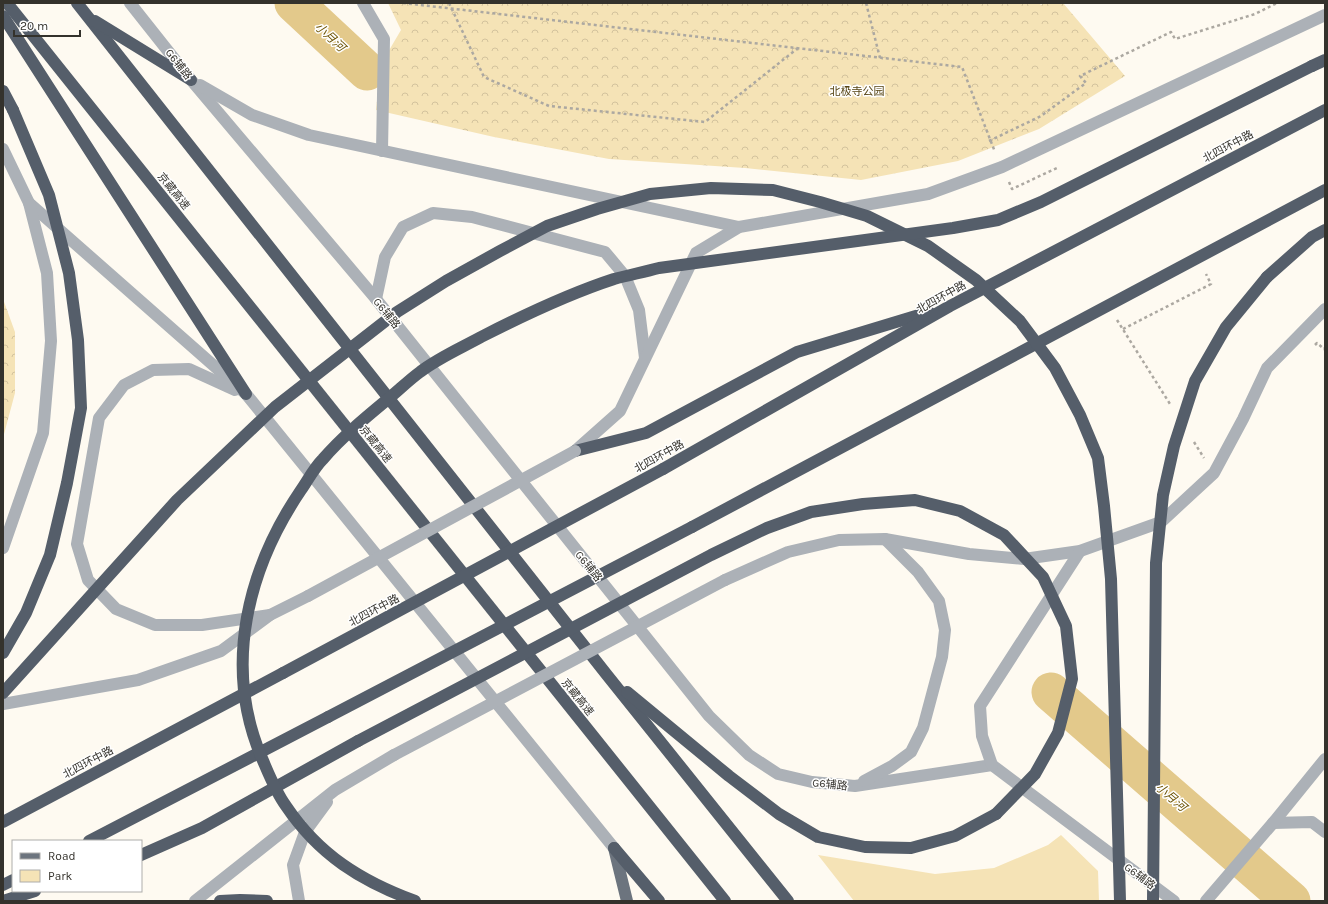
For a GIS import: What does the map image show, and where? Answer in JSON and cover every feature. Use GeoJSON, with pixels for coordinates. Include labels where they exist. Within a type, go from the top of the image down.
{"type":"FeatureCollection","features":[{"type":"Feature","properties":{"kind":"highway","name":"京藏高速"},"geometry":{"type":"LineString","coordinates":[[7,3],[725,901]]}},
{"type":"Feature","properties":{"kind":"highway"},"geometry":{"type":"LineString","coordinates":[[77,3],[607,675],[788,901]]}},
{"type":"Feature","properties":{"kind":"highway"},"geometry":{"type":"LineString","coordinates":[[3,16],[246,394]]}},
{"type":"Feature","properties":{"kind":"highway"},"geometry":{"type":"LineString","coordinates":[[88,17],[191,80]]}},
{"type":"Feature","properties":{"kind":"highway"},"geometry":{"type":"LineString","coordinates":[[415,901],[386,890],[352,872],[327,852],[307,833],[285,805],[268,771],[253,736],[245,699],[244,660],[246,624],[254,584],[267,550],[290,507],[321,461],[355,426],[421,371],[463,347],[518,318],[614,279],[659,268],[953,228],[998,220],[1041,202],[1325,60]]}},
{"type":"Feature","properties":{"kind":"highway"},"geometry":{"type":"LineString","coordinates":[[3,91],[49,195],[69,273],[78,340],[81,408],[67,483],[50,555],[26,613],[3,653]]}},
{"type":"Feature","properties":{"kind":"highway","name":"北四环中路"},"geometry":{"type":"LineString","coordinates":[[3,822],[663,469],[950,306],[1325,110]]}},
{"type":"Feature","properties":{"kind":"highway"},"geometry":{"type":"LineString","coordinates":[[3,693],[177,500],[203,474],[275,407],[397,312],[446,281],[547,226],[597,209],[650,194],[696,189],[773,190],[867,216],[928,246],[976,280],[1020,320],[1055,368],[1080,415],[1098,458],[1111,579],[1120,901]]}},
{"type":"Feature","properties":{"kind":"highway"},"geometry":{"type":"LineString","coordinates":[[91,840],[692,527],[1325,190]]}},
{"type":"Feature","properties":{"kind":"highway"},"geometry":{"type":"LineString","coordinates":[[1153,901],[1156,563],[1163,495],[1174,446],[1195,381],[1226,327],[1267,277],[1312,237],[1325,230]]}},
{"type":"Feature","properties":{"kind":"highway"},"geometry":{"type":"LineString","coordinates":[[575,451],[646,433],[796,352],[950,306]]}},
{"type":"Feature","properties":{"kind":"highway"},"geometry":{"type":"LineString","coordinates":[[142,855],[202,828],[358,741],[711,555],[767,528],[811,512],[863,504],[915,500],[960,511],[1004,536],[1043,577],[1066,626],[1072,679],[1058,732],[1035,774],[996,814],[955,836],[911,848],[864,847],[818,837],[778,814],[729,776],[607,675]]}},
{"type":"Feature","properties":{"kind":"highway"},"geometry":{"type":"LineString","coordinates":[[614,848],[659,901]]}},
{"type":"Feature","properties":{"kind":"highway"},"geometry":{"type":"LineString","coordinates":[[3,885],[12,880]]}},
{"type":"Feature","properties":{"kind":"highway"},"geometry":{"type":"LineString","coordinates":[[3,901],[32,892]]}},
{"type":"Feature","properties":{"kind":"highway"},"geometry":{"type":"LineString","coordinates":[[220,901],[268,901]]}},
{"type":"Feature","properties":{"kind":"main road"},"geometry":{"type":"LineString","coordinates":[[614,848],[627,901]]}},
{"type":"Feature","properties":{"kind":"street","name":"G6辅路"},"geometry":{"type":"LineString","coordinates":[[130,3],[191,80],[376,299],[709,716],[749,755],[778,774],[812,782],[855,786],[992,765],[1174,901]]}},
{"type":"Feature","properties":{"kind":"street"},"geometry":{"type":"LineString","coordinates":[[363,3],[384,39],[382,151]]}},
{"type":"Feature","properties":{"kind":"street"},"geometry":{"type":"LineString","coordinates":[[3,704],[138,680],[221,651],[270,615],[308,596],[575,451],[620,410],[696,253],[739,227],[928,194],[1002,167],[1325,15]]}},
{"type":"Feature","properties":{"kind":"street"},"geometry":{"type":"LineString","coordinates":[[191,80],[252,115],[309,135],[739,227]]}},
{"type":"Feature","properties":{"kind":"street"},"geometry":{"type":"LineString","coordinates":[[3,149],[29,203],[47,273],[51,341],[43,433],[3,548]]}},
{"type":"Feature","properties":{"kind":"street"},"geometry":{"type":"LineString","coordinates":[[29,203],[246,394],[614,848]]}},
{"type":"Feature","properties":{"kind":"street"},"geometry":{"type":"LineString","coordinates":[[376,299],[385,257],[403,227],[434,213],[472,217],[605,252],[626,276],[639,310],[645,358]]}},
{"type":"Feature","properties":{"kind":"street"},"geometry":{"type":"LineString","coordinates":[[195,901],[335,790],[394,755],[724,580],[788,552],[839,540],[885,539],[969,554],[1024,559],[1080,551],[1161,522],[1214,473],[1268,368],[1325,309]]}},
{"type":"Feature","properties":{"kind":"street"},"geometry":{"type":"LineString","coordinates":[[246,394],[189,369],[153,370],[124,385],[99,418],[77,544],[88,580],[104,597],[116,609],[155,625],[202,625],[270,615]]}},
{"type":"Feature","properties":{"kind":"street"},"geometry":{"type":"LineString","coordinates":[[855,786],[892,766],[911,752],[923,728],[942,657],[945,630],[939,601],[918,572],[885,539]]}},
{"type":"Feature","properties":{"kind":"street"},"geometry":{"type":"LineString","coordinates":[[992,765],[982,736],[980,706],[1080,551]]}},
{"type":"Feature","properties":{"kind":"street"},"geometry":{"type":"LineString","coordinates":[[1206,901],[1273,823],[1325,759]]}},
{"type":"Feature","properties":{"kind":"street"},"geometry":{"type":"LineString","coordinates":[[299,901],[293,865],[305,832],[335,790]]}},
{"type":"Feature","properties":{"kind":"street"},"geometry":{"type":"LineString","coordinates":[[1273,823],[1312,822],[1325,832]]}},
{"type":"Feature","properties":{"kind":"path"},"geometry":{"type":"LineString","coordinates":[[403,3],[962,67],[989,141],[1041,116],[1086,83],[1080,76],[1171,32],[1175,39],[1255,14],[1277,3]]}},
{"type":"Feature","properties":{"kind":"path"},"geometry":{"type":"LineString","coordinates":[[449,3],[484,77],[549,106],[705,122],[798,48]]}},
{"type":"Feature","properties":{"kind":"path"},"geometry":{"type":"LineString","coordinates":[[866,3],[880,58]]}},
{"type":"Feature","properties":{"kind":"path"},"geometry":{"type":"LineString","coordinates":[[1123,330],[1211,284],[1206,274]]}},
{"type":"Feature","properties":{"kind":"path"},"geometry":{"type":"LineString","coordinates":[[1317,343],[1324,350],[1325,348]]}},
{"type":"Feature","properties":{"kind":"green space","name":"北极寺公园"},"geometry":{"type":"Polygon","coordinates":[[[388,3],[1039,3],[1041,5],[1044,3],[1063,3],[1125,76],[1039,129],[958,161],[861,180],[745,168],[609,159],[494,137],[376,110],[381,64],[401,30],[388,3]]]}},
{"type":"Feature","properties":{"kind":"green space"},"geometry":{"type":"Polygon","coordinates":[[[3,299],[15,332],[15,393],[3,438],[3,299]]]}},
{"type":"Feature","properties":{"kind":"green space"},"geometry":{"type":"Polygon","coordinates":[[[1061,835],[1098,871],[1099,901],[854,901],[818,855],[935,874],[994,868],[1048,845],[1061,835]]]}},
{"type":"Feature","properties":{"kind":"waterway","name":"小月河"},"geometry":{"type":"LineString","coordinates":[[294,3],[367,71]]}},
{"type":"Feature","properties":{"kind":"waterway","name":"小月河"},"geometry":{"type":"LineString","coordinates":[[1051,692],[1291,901]]}}]}
